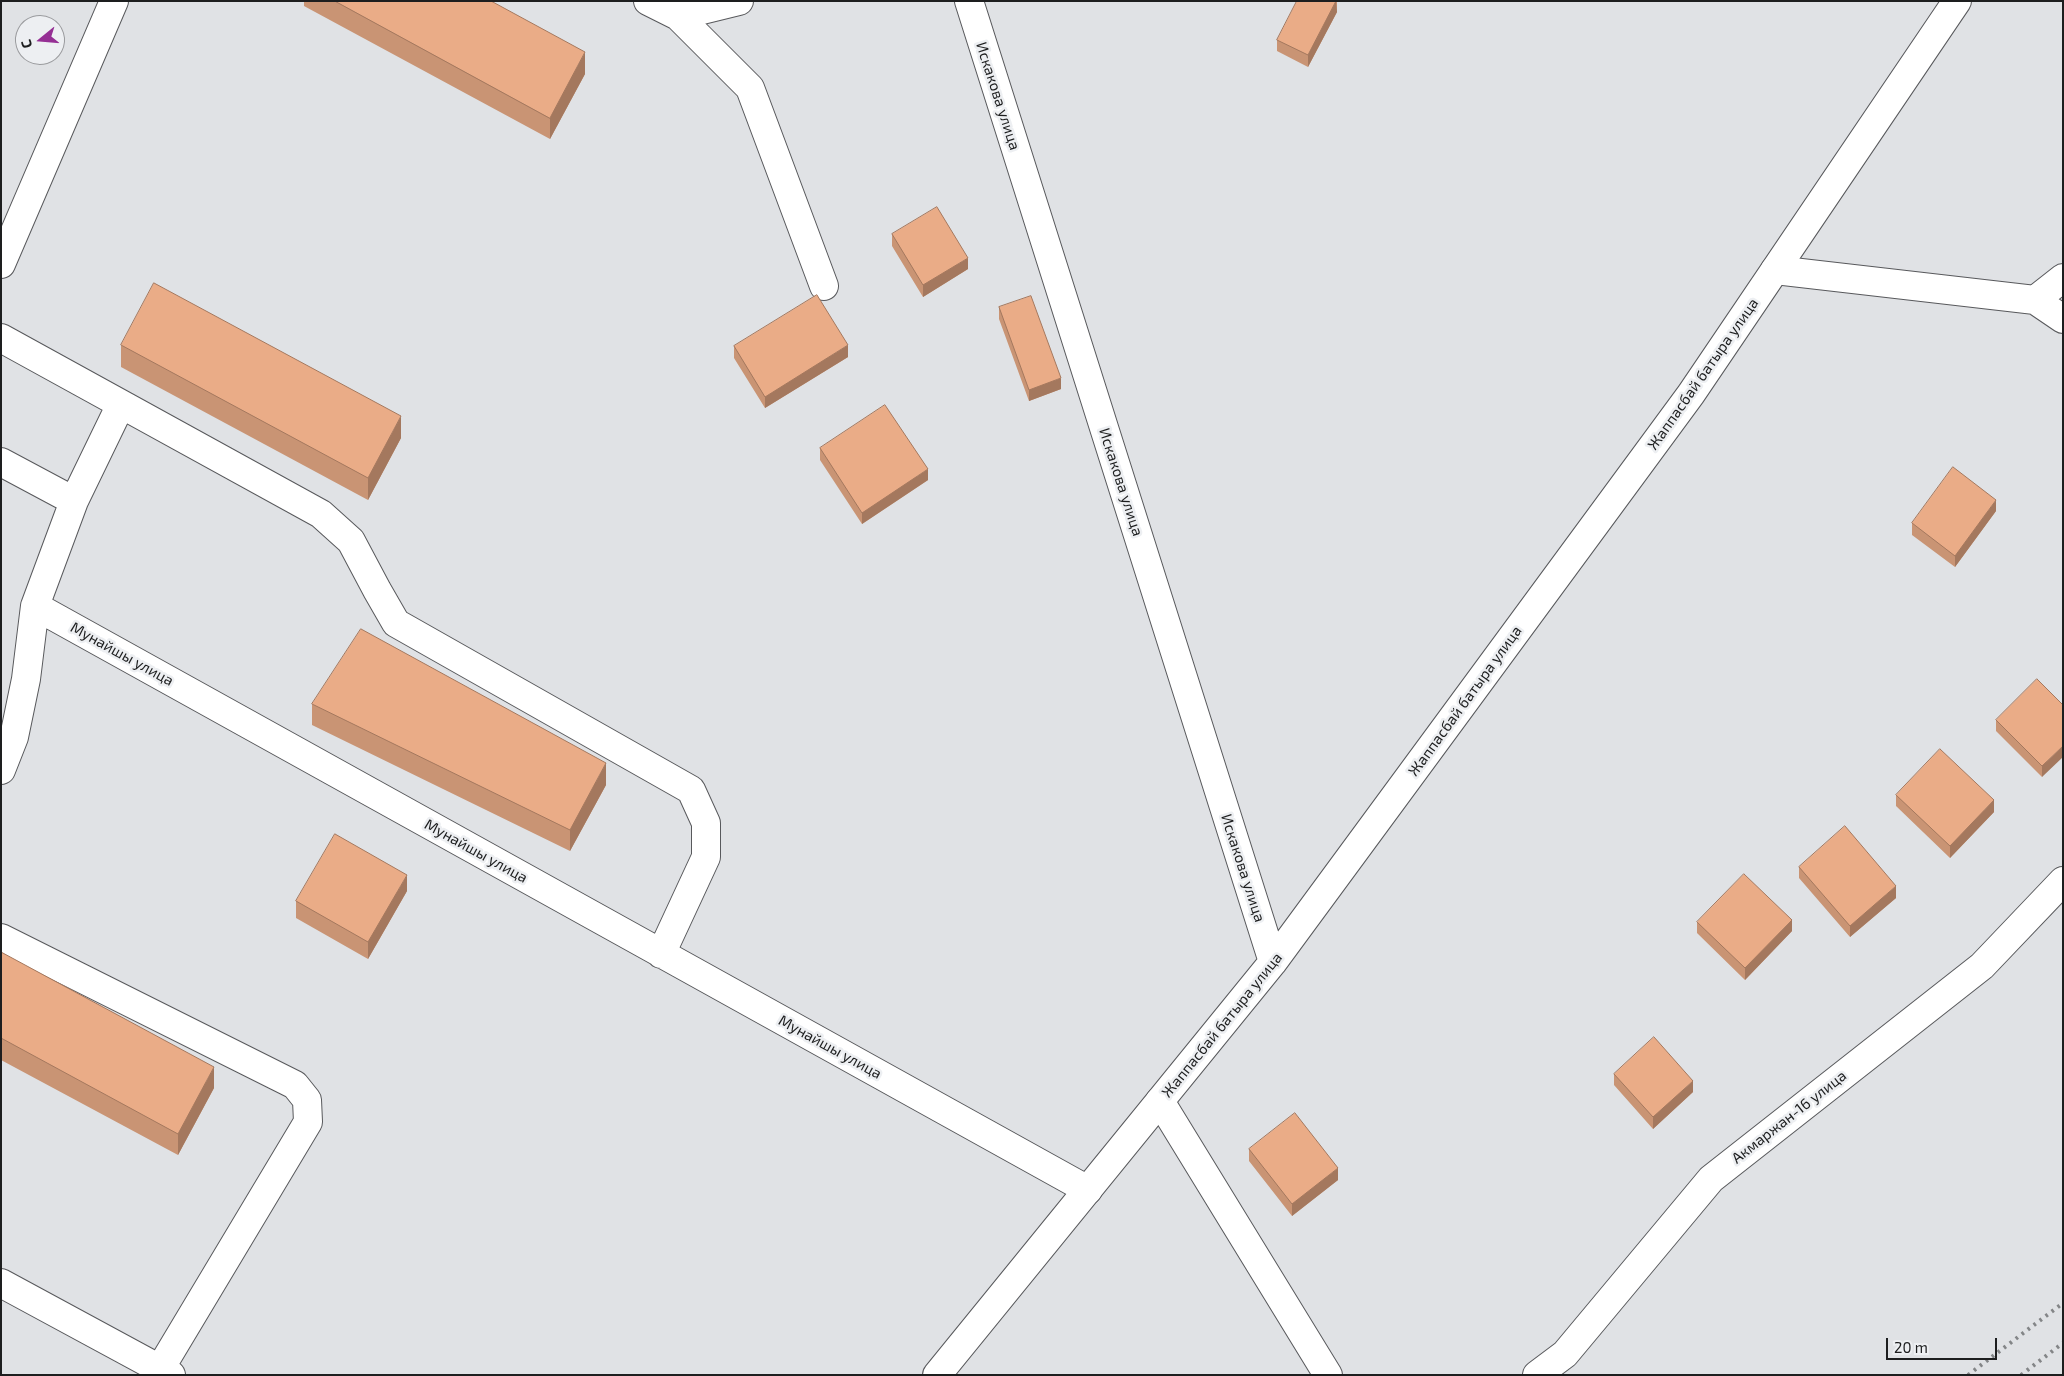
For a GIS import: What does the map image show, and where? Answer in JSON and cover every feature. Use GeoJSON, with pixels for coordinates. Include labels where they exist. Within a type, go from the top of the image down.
{"type":"FeatureCollection","features":[{"type":"Feature","properties":{"kind":"street"},"geometry":{"type":"LineString","coordinates":[[1,264],[114,1]]}},
{"type":"Feature","properties":{"kind":"street"},"geometry":{"type":"LineString","coordinates":[[648,1],[676,8],[739,1]]}},
{"type":"Feature","properties":{"kind":"street","name":"Искакова улица"},"geometry":{"type":"LineString","coordinates":[[968,1],[1273,962]]}},
{"type":"Feature","properties":{"kind":"street","name":"Жаппасбай батыра улица"},"geometry":{"type":"LineString","coordinates":[[937,1375],[1273,962],[1691,394],[1957,1]]}},
{"type":"Feature","properties":{"kind":"street"},"geometry":{"type":"LineString","coordinates":[[676,8],[750,88],[824,286]]}},
{"type":"Feature","properties":{"kind":"street"},"geometry":{"type":"LineString","coordinates":[[1774,270],[2034,300],[2063,319]]}},
{"type":"Feature","properties":{"kind":"street"},"geometry":{"type":"LineString","coordinates":[[2034,300],[2063,278]]}},
{"type":"Feature","properties":{"kind":"street"},"geometry":{"type":"LineString","coordinates":[[1,338],[321,514],[351,541],[396,624],[690,790],[706,823],[706,857],[661,954]]}},
{"type":"Feature","properties":{"kind":"street"},"geometry":{"type":"LineString","coordinates":[[1,770],[14,737],[26,679],[35,606],[74,501],[121,404]]}},
{"type":"Feature","properties":{"kind":"street"},"geometry":{"type":"LineString","coordinates":[[1,462],[74,501]]}},
{"type":"Feature","properties":{"kind":"street","name":"Мунайшы улица"},"geometry":{"type":"LineString","coordinates":[[35,606],[1088,1190]]}},
{"type":"Feature","properties":{"kind":"street","name":"Акмаржан-16 улица"},"geometry":{"type":"LineString","coordinates":[[1538,1375],[1565,1354],[1711,1178],[1982,966],[2063,881]]}},
{"type":"Feature","properties":{"kind":"street"},"geometry":{"type":"LineString","coordinates":[[1,938],[295,1085],[307,1100],[308,1122],[165,1372],[1,1283]]}},
{"type":"Feature","properties":{"kind":"street"},"geometry":{"type":"LineString","coordinates":[[1160,1101],[1328,1375]]}},
{"type":"Feature","properties":{"kind":"building"},"geometry":{"type":"Polygon","coordinates":[[[335,1],[491,1],[585,52],[550,118],[335,1]]]}},
{"type":"Feature","properties":{"kind":"building"},"geometry":{"type":"Polygon","coordinates":[[[1297,1],[1336,1],[1308,55],[1277,40],[1297,1]]]}},
{"type":"Feature","properties":{"kind":"building"},"geometry":{"type":"Polygon","coordinates":[[[937,207],[968,258],[923,285],[892,234],[937,207]]]}},
{"type":"Feature","properties":{"kind":"building"},"geometry":{"type":"Polygon","coordinates":[[[154,283],[401,416],[368,478],[121,345],[154,283]]]}},
{"type":"Feature","properties":{"kind":"building"},"geometry":{"type":"Polygon","coordinates":[[[817,295],[848,345],[765,397],[734,346],[817,295]]]}},
{"type":"Feature","properties":{"kind":"building"},"geometry":{"type":"Polygon","coordinates":[[[1031,296],[1061,378],[1029,390],[999,307],[1031,296]]]}},
{"type":"Feature","properties":{"kind":"building"},"geometry":{"type":"Polygon","coordinates":[[[885,405],[928,469],[862,513],[820,448],[885,405]]]}},
{"type":"Feature","properties":{"kind":"building"},"geometry":{"type":"Polygon","coordinates":[[[1953,467],[1996,500],[1955,556],[1912,523],[1953,467]]]}},
{"type":"Feature","properties":{"kind":"building"},"geometry":{"type":"Polygon","coordinates":[[[361,629],[606,763],[570,830],[312,704],[361,629]]]}},
{"type":"Feature","properties":{"kind":"building"},"geometry":{"type":"Polygon","coordinates":[[[2037,679],[2063,705],[2063,746],[2042,766],[1996,720],[2037,679]]]}},
{"type":"Feature","properties":{"kind":"building"},"geometry":{"type":"Polygon","coordinates":[[[1940,749],[1994,800],[1950,846],[1896,795],[1940,749]]]}},
{"type":"Feature","properties":{"kind":"building"},"geometry":{"type":"Polygon","coordinates":[[[1845,826],[1896,886],[1850,926],[1799,867],[1845,826]]]}},
{"type":"Feature","properties":{"kind":"building"},"geometry":{"type":"Polygon","coordinates":[[[335,834],[407,875],[368,942],[296,901],[335,834]]]}},
{"type":"Feature","properties":{"kind":"building"},"geometry":{"type":"Polygon","coordinates":[[[1744,874],[1792,920],[1745,968],[1697,922],[1744,874]]]}},
{"type":"Feature","properties":{"kind":"building"},"geometry":{"type":"Polygon","coordinates":[[[1,952],[214,1067],[178,1134],[1,1038],[1,952]]]}},
{"type":"Feature","properties":{"kind":"building"},"geometry":{"type":"Polygon","coordinates":[[[1654,1037],[1693,1081],[1653,1117],[1614,1074],[1654,1037]]]}},
{"type":"Feature","properties":{"kind":"building"},"geometry":{"type":"Polygon","coordinates":[[[1295,1113],[1338,1168],[1292,1204],[1249,1149],[1295,1113]]]}},
{"type":"Feature","properties":{"kind":"railway"},"geometry":{"type":"LineString","coordinates":[[1968,1375],[2063,1303]]}},
{"type":"Feature","properties":{"kind":"railway"},"geometry":{"type":"LineString","coordinates":[[2021,1375],[2063,1343]]}}]}
